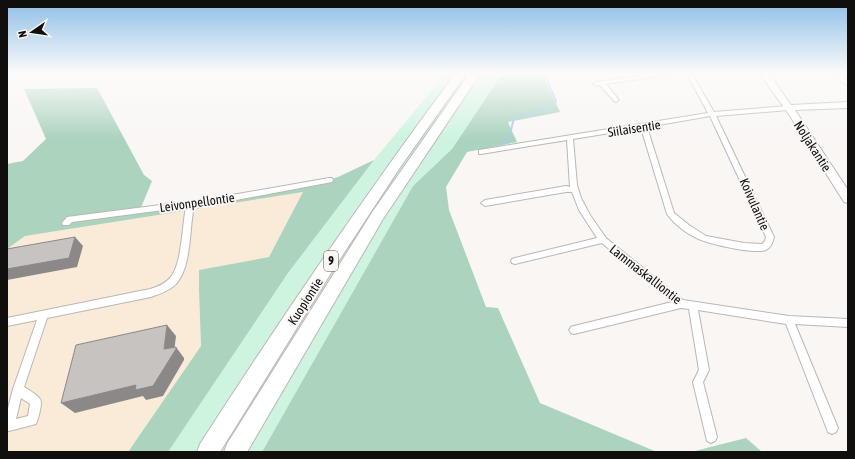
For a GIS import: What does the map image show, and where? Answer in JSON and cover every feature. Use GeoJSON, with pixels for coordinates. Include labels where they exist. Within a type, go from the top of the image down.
{"type":"FeatureCollection","features":[{"type":"Feature","properties":{"kind":"highway","name":"Kuopiontie"},"geometry":{"type":"LineString","coordinates":[[208,452],[364,211],[422,126],[445,95]]}},
{"type":"Feature","properties":{"kind":"highway","name":"Kuopiontie"},"geometry":{"type":"LineString","coordinates":[[235,452],[378,216],[459,95]]}},
{"type":"Feature","properties":{"kind":"main road","name":"Noljakantie"},"geometry":{"type":"LineString","coordinates":[[779,95],[848,199]]}},
{"type":"Feature","properties":{"kind":"main road"},"geometry":{"type":"LineString","coordinates":[[788,108],[848,106]]}},
{"type":"Feature","properties":{"kind":"street"},"geometry":{"type":"LineString","coordinates":[[611,95],[616,100]]}},
{"type":"Feature","properties":{"kind":"street"},"geometry":{"type":"LineString","coordinates":[[701,95],[712,114]]}},
{"type":"Feature","properties":{"kind":"street","name":"Siilaisentie"},"geometry":{"type":"LineString","coordinates":[[481,152],[712,114],[788,108]]}},
{"type":"Feature","properties":{"kind":"street","name":"Koivulantie"},"geometry":{"type":"LineString","coordinates":[[644,126],[671,214],[677,220],[704,238],[758,248],[764,247],[770,241],[770,237],[736,161],[712,114]]}},
{"type":"Feature","properties":{"kind":"street","name":"Lammaskalliontie"},"geometry":{"type":"LineString","coordinates":[[570,138],[574,190],[579,202],[603,240],[681,304],[789,320],[848,323]]}},
{"type":"Feature","properties":{"kind":"street","name":"Leivonpellontie"},"geometry":{"type":"LineString","coordinates":[[66,223],[70,219],[190,205],[329,180]]}},
{"type":"Feature","properties":{"kind":"street"},"geometry":{"type":"LineString","coordinates":[[485,203],[566,189],[574,190]]}},
{"type":"Feature","properties":{"kind":"street"},"geometry":{"type":"LineString","coordinates":[[7,322],[151,293],[164,288],[173,280],[181,267],[186,221],[190,205]]}},
{"type":"Feature","properties":{"kind":"street"},"geometry":{"type":"LineString","coordinates":[[515,261],[603,240]]}},
{"type":"Feature","properties":{"kind":"street"},"geometry":{"type":"LineString","coordinates":[[574,330],[681,304]]}},
{"type":"Feature","properties":{"kind":"street"},"geometry":{"type":"LineString","coordinates":[[693,306],[704,370],[698,382],[711,437]]}},
{"type":"Feature","properties":{"kind":"street"},"geometry":{"type":"LineString","coordinates":[[18,389],[42,315]]}},
{"type":"Feature","properties":{"kind":"street"},"geometry":{"type":"LineString","coordinates":[[789,320],[832,428]]}},
{"type":"Feature","properties":{"kind":"shaded area"},"geometry":{"type":"Polygon","coordinates":[[[303,192],[269,257],[199,270],[201,346],[128,452],[7,452],[7,249],[25,236],[303,192]]]}},
{"type":"Feature","properties":{"kind":"green space"},"geometry":{"type":"Polygon","coordinates":[[[27,95],[101,95],[144,175],[152,181],[140,210],[329,180],[374,160],[288,273],[168,452],[128,452],[201,346],[199,270],[269,257],[303,192],[25,236],[7,249],[7,164],[23,161],[46,139],[27,95]]]}},
{"type":"Feature","properties":{"kind":"green space"},"geometry":{"type":"Polygon","coordinates":[[[427,95],[488,95],[452,149],[413,186],[262,452],[168,452],[288,273],[374,160],[427,95]]]}},
{"type":"Feature","properties":{"kind":"green space"},"geometry":{"type":"Polygon","coordinates":[[[488,95],[552,95],[560,112],[508,122],[517,142],[467,152],[446,187],[449,210],[486,307],[498,308],[540,403],[657,452],[262,452],[413,186],[452,149],[488,95]]]}},
{"type":"Feature","properties":{"kind":"green space"},"geometry":{"type":"Polygon","coordinates":[[[746,438],[762,452],[691,452],[746,438]]]}},
{"type":"Feature","properties":{"kind":"building"},"geometry":{"type":"Polygon","coordinates":[[[75,237],[69,258],[7,269],[7,249],[75,237]]]}},
{"type":"Feature","properties":{"kind":"building"},"geometry":{"type":"Polygon","coordinates":[[[167,325],[164,349],[176,347],[176,349],[153,386],[135,390],[136,385],[61,403],[76,345],[167,325]]]}},
{"type":"Feature","properties":{"kind":"waterway"},"geometry":{"type":"LineString","coordinates":[[500,145],[509,138],[514,118],[552,108],[556,101],[554,95]]}}]}
